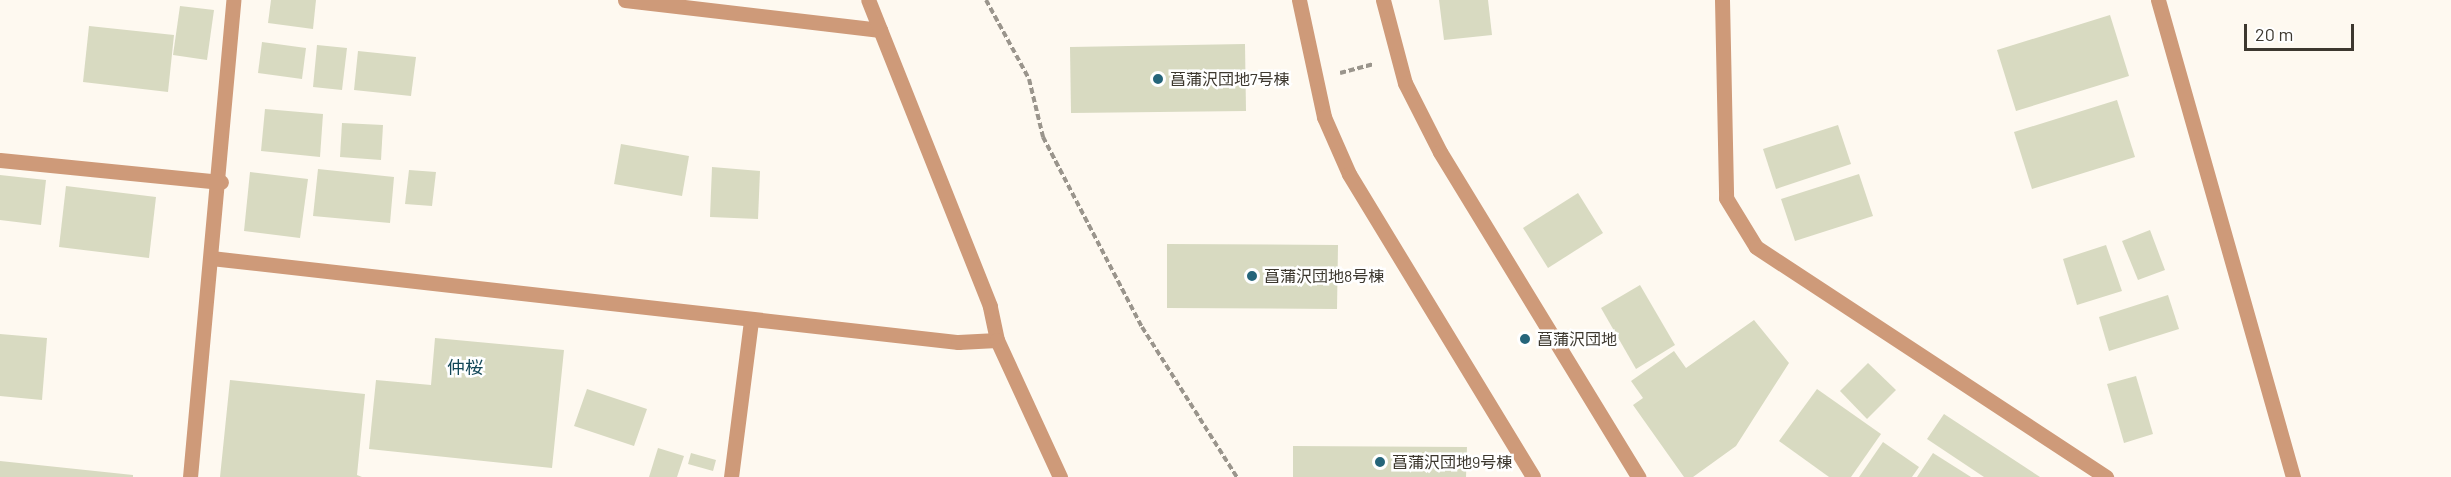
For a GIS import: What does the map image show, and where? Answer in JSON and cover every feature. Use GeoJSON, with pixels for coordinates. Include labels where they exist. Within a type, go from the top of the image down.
{"type":"FeatureCollection","features":[{"type":"Feature","properties":{"kind":"street"},"geometry":{"type":"LineString","coordinates":[[190,477],[211,258],[221,182],[233,0]]}},
{"type":"Feature","properties":{"kind":"street"},"geometry":{"type":"LineString","coordinates":[[624,0],[880,30]]}},
{"type":"Feature","properties":{"kind":"street"},"geometry":{"type":"LineString","coordinates":[[868,0],[990,306],[998,340],[1060,477]]}},
{"type":"Feature","properties":{"kind":"street"},"geometry":{"type":"LineString","coordinates":[[1299,0],[1324,117],[1349,174],[1533,477]]}},
{"type":"Feature","properties":{"kind":"street"},"geometry":{"type":"LineString","coordinates":[[1722,0],[1726,198],[1756,247],[2106,477]]}},
{"type":"Feature","properties":{"kind":"street"},"geometry":{"type":"LineString","coordinates":[[2158,0],[2294,477]]}},
{"type":"Feature","properties":{"kind":"street"},"geometry":{"type":"LineString","coordinates":[[1388,2],[1405,83],[1440,152],[1638,477]]}},
{"type":"Feature","properties":{"kind":"street"},"geometry":{"type":"LineString","coordinates":[[0,160],[221,182]]}},
{"type":"Feature","properties":{"kind":"street"},"geometry":{"type":"LineString","coordinates":[[211,258],[958,342],[998,340]]}},
{"type":"Feature","properties":{"kind":"street"},"geometry":{"type":"LineString","coordinates":[[731,477],[751,320]]}},
{"type":"Feature","properties":{"kind":"path"},"geometry":{"type":"LineString","coordinates":[[986,0],[1029,79],[1043,137],[1142,327],[1237,477]]}},
{"type":"Feature","properties":{"kind":"path"},"geometry":{"type":"LineString","coordinates":[[1315,78],[1374,64]]}},
{"type":"Feature","properties":{"kind":"building"},"geometry":{"type":"Polygon","coordinates":[[[271,0],[316,0],[313,29],[268,23],[271,0]]]}},
{"type":"Feature","properties":{"kind":"building"},"geometry":{"type":"Polygon","coordinates":[[[1439,0],[1488,0],[1492,35],[1444,40],[1439,0]]]}},
{"type":"Feature","properties":{"kind":"building"},"geometry":{"type":"Polygon","coordinates":[[[180,6],[214,10],[207,60],[173,55],[180,6]]]}},
{"type":"Feature","properties":{"kind":"building"},"geometry":{"type":"Polygon","coordinates":[[[2110,15],[2129,76],[2016,111],[1997,50],[2110,15]]]}},
{"type":"Feature","properties":{"kind":"building"},"geometry":{"type":"Polygon","coordinates":[[[89,26],[174,35],[168,92],[83,82],[89,26]]]}},
{"type":"Feature","properties":{"kind":"building"},"geometry":{"type":"Polygon","coordinates":[[[262,42],[306,48],[302,79],[258,73],[262,42]]]}},
{"type":"Feature","properties":{"kind":"building","name":"菖蒲沢団地7号棟"},"geometry":{"type":"Polygon","coordinates":[[[1245,44],[1246,111],[1071,113],[1070,47],[1245,44]]]}},
{"type":"Feature","properties":{"kind":"building"},"geometry":{"type":"Polygon","coordinates":[[[317,45],[347,48],[342,90],[313,87],[317,45]]]}},
{"type":"Feature","properties":{"kind":"building"},"geometry":{"type":"Polygon","coordinates":[[[358,51],[416,57],[411,96],[354,90],[358,51]]]}},
{"type":"Feature","properties":{"kind":"building"},"geometry":{"type":"Polygon","coordinates":[[[2117,100],[2135,157],[2032,189],[2014,132],[2117,100]]]}},
{"type":"Feature","properties":{"kind":"building"},"geometry":{"type":"Polygon","coordinates":[[[265,109],[323,114],[320,157],[261,151],[265,109]]]}},
{"type":"Feature","properties":{"kind":"building"},"geometry":{"type":"Polygon","coordinates":[[[342,123],[383,125],[381,160],[340,157],[342,123]]]}},
{"type":"Feature","properties":{"kind":"building"},"geometry":{"type":"Polygon","coordinates":[[[1838,125],[1851,164],[1776,189],[1763,149],[1838,125]]]}},
{"type":"Feature","properties":{"kind":"building"},"geometry":{"type":"Polygon","coordinates":[[[621,144],[689,156],[682,196],[614,184],[621,144]]]}},
{"type":"Feature","properties":{"kind":"building"},"geometry":{"type":"Polygon","coordinates":[[[712,167],[760,171],[758,219],[710,217],[712,167]]]}},
{"type":"Feature","properties":{"kind":"building"},"geometry":{"type":"Polygon","coordinates":[[[318,169],[394,177],[390,223],[313,216],[318,169]]]}},
{"type":"Feature","properties":{"kind":"building"},"geometry":{"type":"Polygon","coordinates":[[[409,170],[436,172],[432,206],[405,204],[409,170]]]}},
{"type":"Feature","properties":{"kind":"building"},"geometry":{"type":"Polygon","coordinates":[[[250,172],[308,179],[300,238],[244,231],[250,172]]]}},
{"type":"Feature","properties":{"kind":"building"},"geometry":{"type":"Polygon","coordinates":[[[1859,174],[1873,216],[1795,241],[1781,199],[1859,174]]]}},
{"type":"Feature","properties":{"kind":"building"},"geometry":{"type":"Polygon","coordinates":[[[0,175],[46,180],[41,225],[0,220],[0,175]]]}},
{"type":"Feature","properties":{"kind":"building"},"geometry":{"type":"Polygon","coordinates":[[[66,186],[156,197],[149,258],[59,247],[66,186]]]}},
{"type":"Feature","properties":{"kind":"building"},"geometry":{"type":"Polygon","coordinates":[[[1578,193],[1603,233],[1548,268],[1523,228],[1578,193]]]}},
{"type":"Feature","properties":{"kind":"building"},"geometry":{"type":"Polygon","coordinates":[[[2150,230],[2165,270],[2138,280],[2122,241],[2150,230]]]}},
{"type":"Feature","properties":{"kind":"building","name":"菖蒲沢団地8号棟"},"geometry":{"type":"Polygon","coordinates":[[[1167,244],[1338,245],[1337,309],[1167,308],[1167,244]]]}},
{"type":"Feature","properties":{"kind":"building"},"geometry":{"type":"Polygon","coordinates":[[[2106,245],[2122,291],[2077,305],[2063,259],[2106,245]]]}},
{"type":"Feature","properties":{"kind":"building"},"geometry":{"type":"Polygon","coordinates":[[[1640,285],[1675,345],[1636,369],[1601,308],[1640,285]]]}},
{"type":"Feature","properties":{"kind":"building"},"geometry":{"type":"Polygon","coordinates":[[[2168,295],[2179,329],[2109,351],[2099,317],[2168,295]]]}},
{"type":"Feature","properties":{"kind":"building"},"geometry":{"type":"Polygon","coordinates":[[[1754,320],[1789,363],[1736,446],[1693,477],[1684,477],[1633,405],[1643,398],[1631,381],[1674,351],[1686,368],[1754,320]]]}},
{"type":"Feature","properties":{"kind":"building"},"geometry":{"type":"Polygon","coordinates":[[[0,334],[47,338],[42,400],[0,396],[0,334]]]}},
{"type":"Feature","properties":{"kind":"building"},"geometry":{"type":"Polygon","coordinates":[[[435,338],[564,350],[552,468],[369,449],[376,380],[431,385],[435,338]]]}},
{"type":"Feature","properties":{"kind":"building"},"geometry":{"type":"Polygon","coordinates":[[[1868,363],[1896,390],[1867,419],[1840,391],[1868,363]]]}},
{"type":"Feature","properties":{"kind":"building"},"geometry":{"type":"Polygon","coordinates":[[[2136,376],[2153,434],[2124,443],[2107,384],[2136,376]]]}},
{"type":"Feature","properties":{"kind":"building"},"geometry":{"type":"Polygon","coordinates":[[[230,380],[365,394],[357,475],[362,477],[220,477],[230,380]]]}},
{"type":"Feature","properties":{"kind":"building"},"geometry":{"type":"Polygon","coordinates":[[[587,389],[647,409],[634,446],[574,426],[587,389]]]}},
{"type":"Feature","properties":{"kind":"building"},"geometry":{"type":"Polygon","coordinates":[[[1817,389],[1881,434],[1851,477],[1829,477],[1779,441],[1817,389]]]}},
{"type":"Feature","properties":{"kind":"building"},"geometry":{"type":"Polygon","coordinates":[[[1944,414],[2040,477],[1984,477],[1927,439],[1944,414]]]}},
{"type":"Feature","properties":{"kind":"building"},"geometry":{"type":"Polygon","coordinates":[[[1883,442],[1919,467],[1912,477],[1859,477],[1883,442]]]}},
{"type":"Feature","properties":{"kind":"building","name":"菖蒲沢団地9号棟"},"geometry":{"type":"Polygon","coordinates":[[[1293,446],[1467,447],[1466,477],[1293,477],[1293,446]]]}},
{"type":"Feature","properties":{"kind":"building"},"geometry":{"type":"Polygon","coordinates":[[[658,448],[684,456],[677,477],[649,477],[658,448]]]}},
{"type":"Feature","properties":{"kind":"building"},"geometry":{"type":"Polygon","coordinates":[[[691,453],[716,460],[713,471],[688,464],[691,453]]]}},
{"type":"Feature","properties":{"kind":"building"},"geometry":{"type":"Polygon","coordinates":[[[1933,453],[1971,477],[1917,477],[1933,453]]]}},
{"type":"Feature","properties":{"kind":"building"},"geometry":{"type":"Polygon","coordinates":[[[0,461],[133,475],[133,477],[0,477],[0,461]]]}},
{"type":"Feature","properties":{"kind":"place","name":"菖蒲沢団地7号棟"},"geometry":{"type":"Point","coordinates":[1158,79]}},
{"type":"Feature","properties":{"kind":"place","name":"菖蒲沢団地8号棟"},"geometry":{"type":"Point","coordinates":[1252,276]}},
{"type":"Feature","properties":{"kind":"place","name":"菖蒲沢団地"},"geometry":{"type":"Point","coordinates":[1525,339]}},
{"type":"Feature","properties":{"kind":"place","name":"菖蒲沢団地9号棟"},"geometry":{"type":"Point","coordinates":[1380,462]}},
{"type":"Feature","properties":{"kind":"district","name":"仲桜"},"geometry":{"type":"Point","coordinates":[465,367]}}]}
